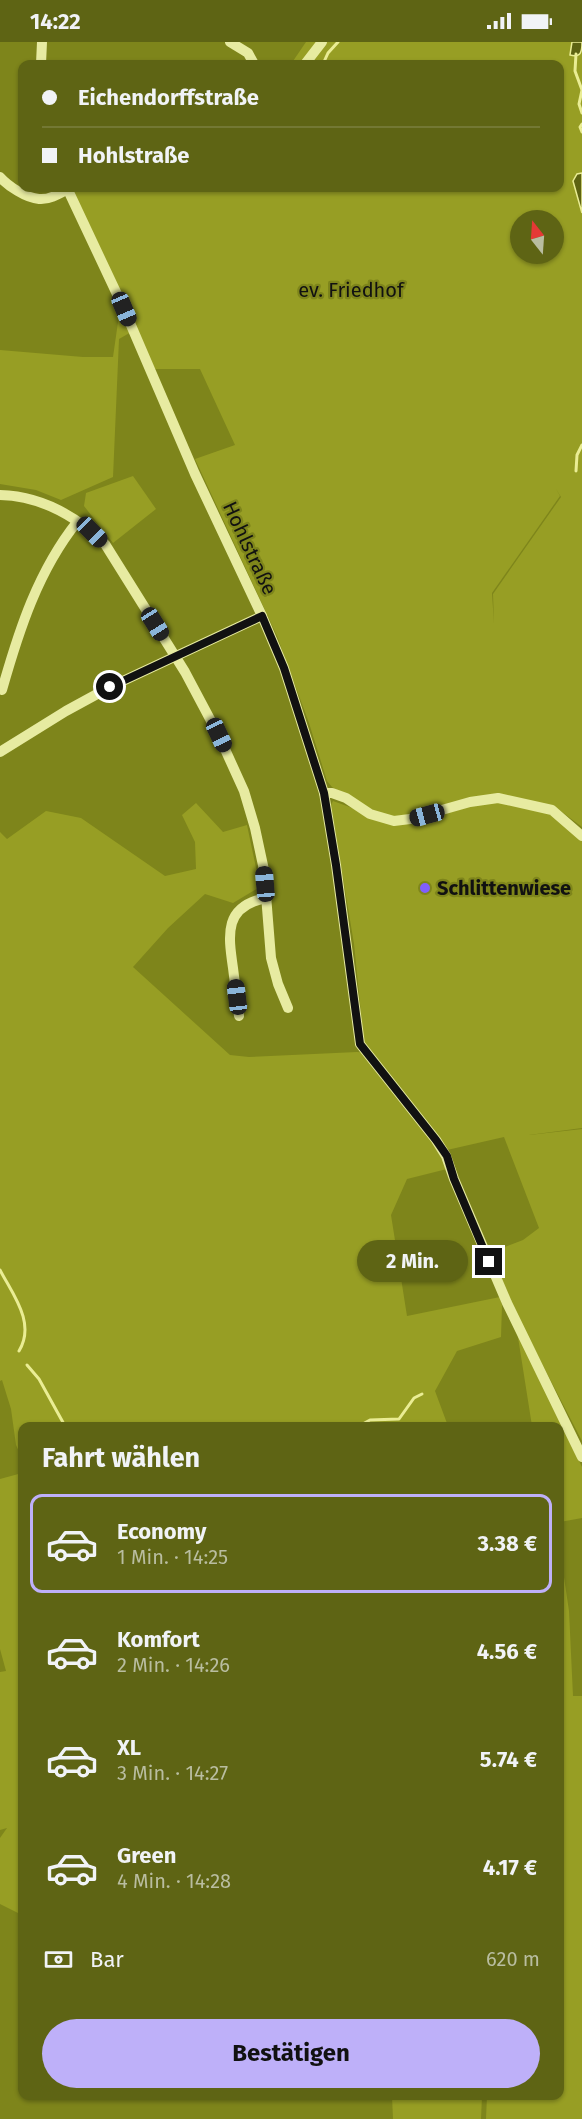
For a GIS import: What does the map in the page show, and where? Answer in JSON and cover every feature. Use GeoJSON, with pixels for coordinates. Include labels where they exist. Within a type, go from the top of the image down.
{"type":"FeatureCollection","features":[{"type":"Feature","properties":{"kind":"street"},"geometry":{"type":"LineString","coordinates":[[41,60],[42,42]]}},
{"type":"Feature","properties":{"kind":"street"},"geometry":{"type":"LineString","coordinates":[[230,42],[248,53],[252,60]]}},
{"type":"Feature","properties":{"kind":"street"},"geometry":{"type":"LineString","coordinates":[[308,60],[322,42]]}},
{"type":"Feature","properties":{"kind":"street"},"geometry":{"type":"LineString","coordinates":[[0,177],[18,190]]}},
{"type":"Feature","properties":{"kind":"street"},"geometry":{"type":"LineString","coordinates":[[21,192],[39,199],[53,197],[61,192]]}},
{"type":"Feature","properties":{"kind":"street","name":"Hohlstraße"},"geometry":{"type":"LineString","coordinates":[[69,192],[124,309],[195,474],[284,668],[324,793],[360,1044],[447,1156],[454,1179],[507,1302],[582,1457]]}},
{"type":"Feature","properties":{"kind":"street"},"geometry":{"type":"LineString","coordinates":[[0,495],[27,498],[59,509],[92,532],[105,544],[175,655],[219,735],[244,791],[264,870],[271,958],[288,1008]]}},
{"type":"Feature","properties":{"kind":"street"},"geometry":{"type":"LineString","coordinates":[[2,690],[14,648],[42,576],[55,552],[77,522]]}},
{"type":"Feature","properties":{"kind":"street"},"geometry":{"type":"LineString","coordinates":[[0,752],[110,687],[262,616]]}},
{"type":"Feature","properties":{"kind":"street"},"geometry":{"type":"LineString","coordinates":[[324,793],[346,798],[370,814],[394,821],[410,819],[470,802],[498,798],[552,810],[582,836]]}},
{"type":"Feature","properties":{"kind":"street"},"geometry":{"type":"LineString","coordinates":[[239,1016],[229,942],[231,923],[246,905],[266,898]]}},
{"type":"Feature","properties":{"kind":"green space","name":"ev. Friedhof"},"geometry":{"type":"Polygon","coordinates":[[[306,42],[582,42],[582,827],[554,806],[498,795],[395,819],[373,812],[332,787],[327,781],[309,723],[277,636],[195,459],[235,445],[200,369],[150,369],[133,331],[119,339],[113,477],[61,500],[36,490],[0,484],[0,350],[83,357],[113,357],[119,315],[123,309],[70,192],[564,192],[564,60],[294,60],[306,42]],[[556,489],[560,496],[492,593],[494,624],[493,594],[561,497],[556,489]]]}},
{"type":"Feature","properties":{"kind":"green space"},"geometry":{"type":"Polygon","coordinates":[[[133,476],[156,509],[113,543],[84,506],[86,493],[133,476]]]}},
{"type":"Feature","properties":{"kind":"green space"},"geometry":{"type":"Polygon","coordinates":[[[333,801],[394,823],[496,801],[549,811],[582,837],[582,1128],[529,1135],[582,1129],[582,1441],[509,1300],[489,1253],[523,1240],[539,1228],[504,1137],[447,1150],[447,1169],[407,1179],[391,1215],[407,1316],[500,1297],[501,1337],[457,1351],[435,1391],[447,1422],[18,1422],[18,1449],[11,1409],[2,1380],[0,1381],[0,832],[7,839],[46,811],[81,818],[165,876],[196,869],[195,842],[182,815],[196,803],[223,832],[247,825],[260,887],[233,903],[205,894],[168,928],[133,967],[230,1055],[249,1057],[371,1053],[364,1043],[354,944],[331,805],[333,801]]]}},
{"type":"Feature","properties":{"kind":"green space"},"geometry":{"type":"Polygon","coordinates":[[[517,1331],[560,1422],[531,1422],[517,1331]]]}},
{"type":"Feature","properties":{"kind":"green space"},"geometry":{"type":"Polygon","coordinates":[[[564,1429],[582,1467],[582,1518],[564,1521],[564,1429]]]}},
{"type":"Feature","properties":{"kind":"green space"},"geometry":{"type":"Polygon","coordinates":[[[18,1474],[18,1913],[0,1904],[0,1838],[7,1828],[0,1830],[0,1672],[6,1671],[0,1649],[0,1479],[18,1474]]]}},
{"type":"Feature","properties":{"kind":"green space"},"geometry":{"type":"Polygon","coordinates":[[[564,1577],[569,1611],[573,1696],[582,1696],[582,2119],[486,2119],[487,2100],[564,2100],[564,1577]]]}},
{"type":"Feature","properties":{"kind":"green space"},"geometry":{"type":"Polygon","coordinates":[[[392,2100],[482,2100],[481,2119],[393,2119],[392,2100]]]}},
{"type":"Feature","properties":{"kind":"shaded area"},"geometry":{"type":"Polygon","coordinates":[[[572,42],[582,42],[579,55],[570,55],[572,42]]]}},
{"type":"Feature","properties":{"kind":"shaded area"},"geometry":{"type":"Polygon","coordinates":[[[582,173],[582,213],[573,181],[577,174],[582,173]]]}},
{"type":"Feature","properties":{"kind":"waterway"},"geometry":{"type":"LineString","coordinates":[[325,60],[338,42]]}},
{"type":"Feature","properties":{"kind":"waterway"},"geometry":{"type":"LineString","coordinates":[[576,54],[575,71],[582,90],[579,104],[582,113]]}},
{"type":"Feature","properties":{"kind":"waterway"},"geometry":{"type":"LineString","coordinates":[[582,124],[580,127],[582,132]]}},
{"type":"Feature","properties":{"kind":"waterway"},"geometry":{"type":"LineString","coordinates":[[576,471],[577,455],[582,445]]}},
{"type":"Feature","properties":{"kind":"waterway"},"geometry":{"type":"LineString","coordinates":[[0,1270],[21,1309],[24,1320],[24,1341],[19,1351]]}},
{"type":"Feature","properties":{"kind":"waterway"},"geometry":{"type":"LineString","coordinates":[[27,1365],[39,1379],[63,1422]]}},
{"type":"Feature","properties":{"kind":"waterway"},"geometry":{"type":"LineString","coordinates":[[366,1422],[399,1419],[414,1398],[422,1394]]}},
{"type":"Feature","properties":{"kind":"place","name":"Schlittenwiese"},"geometry":{"type":"Point","coordinates":[425,888]}},
{"type":"Feature","properties":{"kind":"route"},"geometry":{"type":"LineString","coordinates":[[110,687],[262,616],[284,668],[324,793],[360,1044],[447,1156],[454,1179],[489,1262]]}}]}
